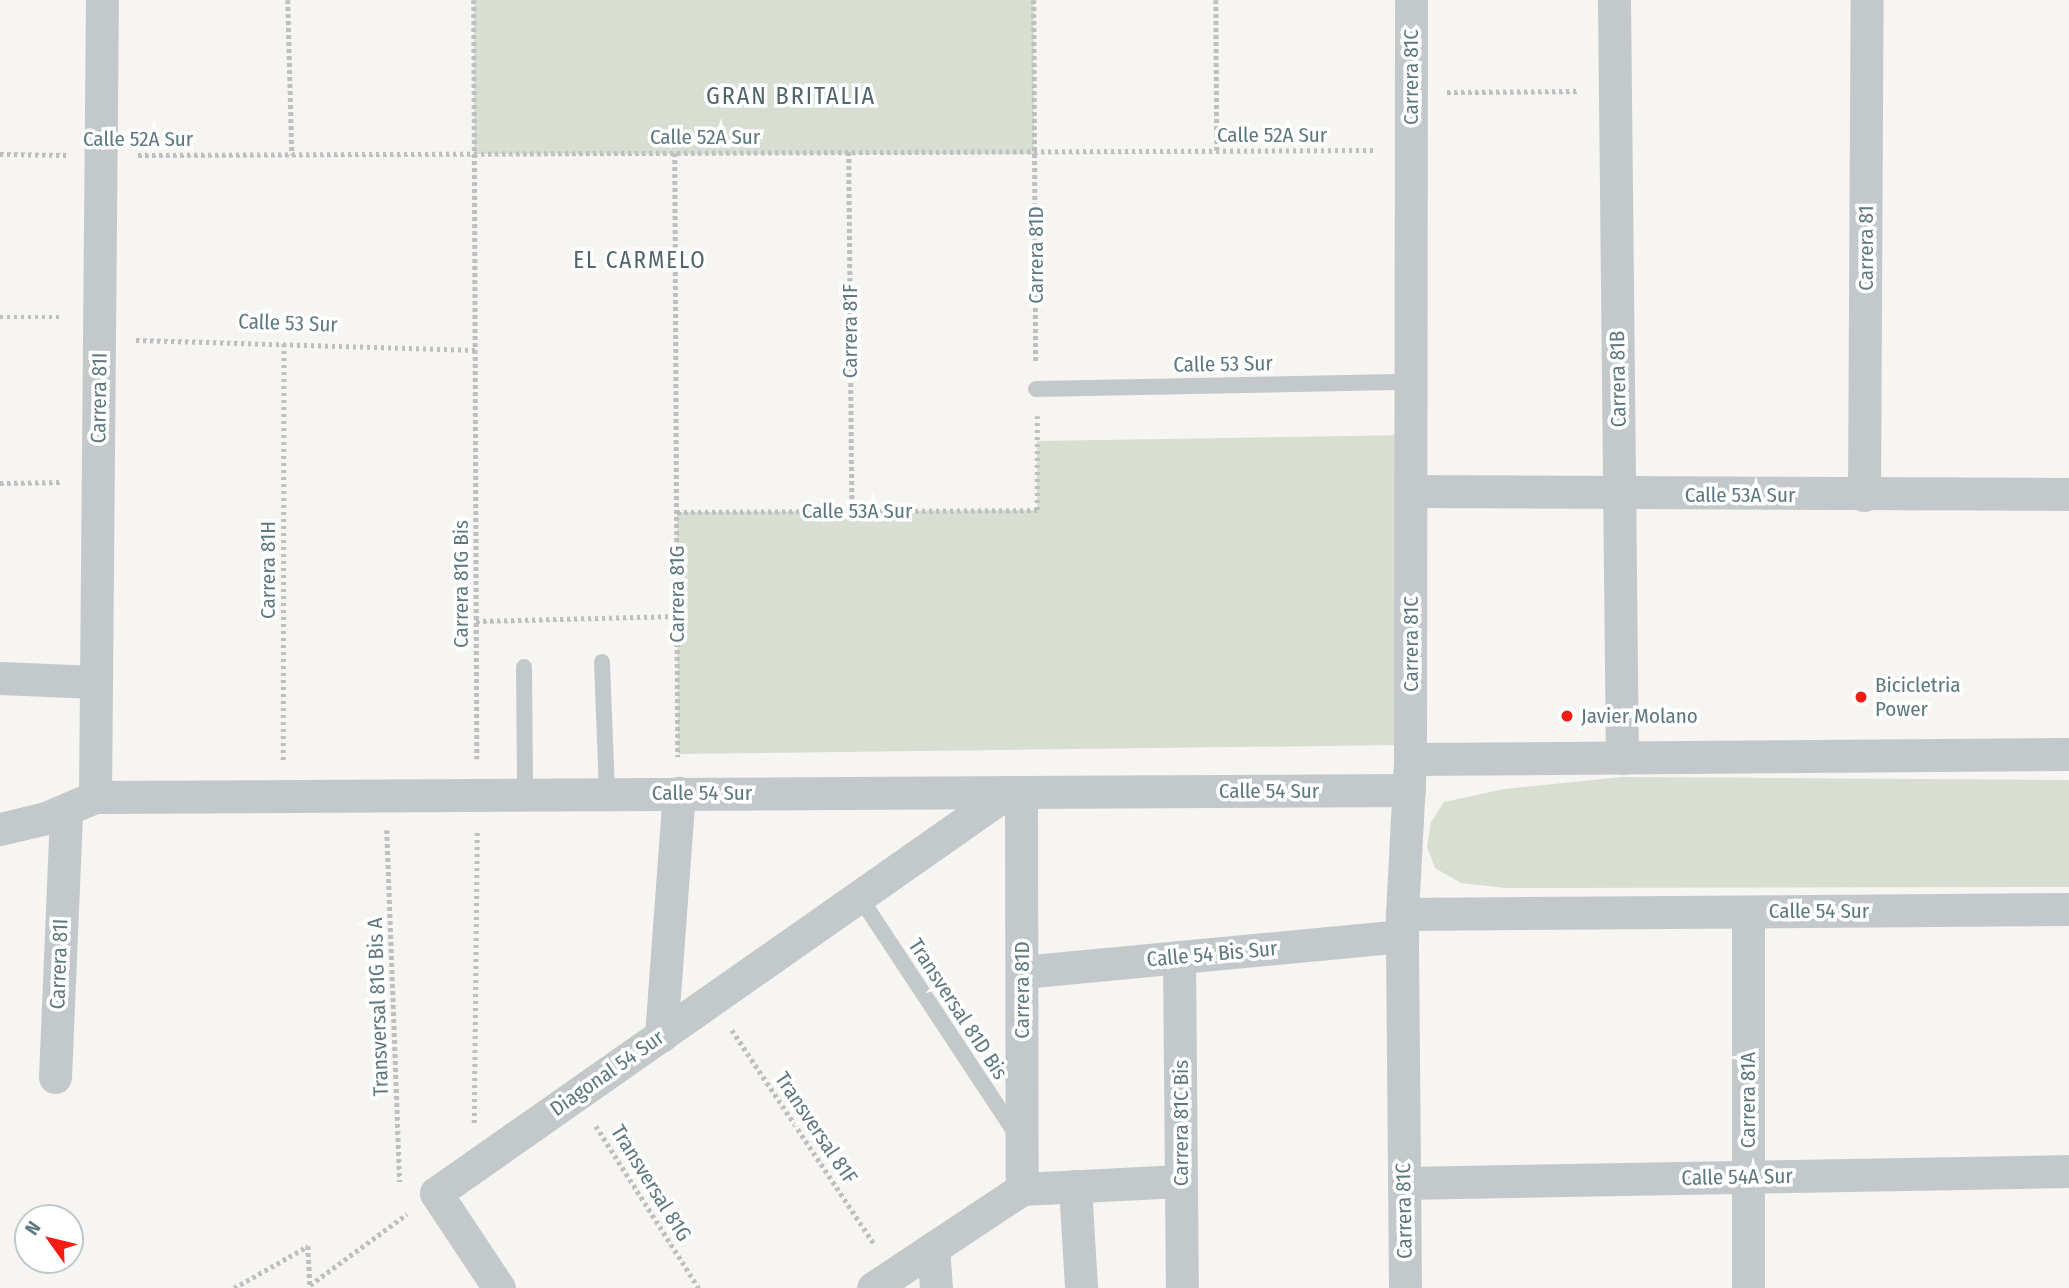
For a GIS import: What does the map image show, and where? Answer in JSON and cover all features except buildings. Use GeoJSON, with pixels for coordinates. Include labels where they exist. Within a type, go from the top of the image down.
{"type":"FeatureCollection","features":[{"type":"Feature","properties":{"kind":"street","name":"Carrera 81I"},"geometry":{"type":"LineString","coordinates":[[55,1077],[80,803],[96,682],[103,0]]}},
{"type":"Feature","properties":{"kind":"street","name":"Carrera 81C"},"geometry":{"type":"LineString","coordinates":[[1405,1288],[1402,925],[1410,774],[1411,0]]}},
{"type":"Feature","properties":{"kind":"street","name":"Carrera 81B"},"geometry":{"type":"LineString","coordinates":[[1614,0],[1622,758]]}},
{"type":"Feature","properties":{"kind":"street","name":"Carrera 81"},"geometry":{"type":"LineString","coordinates":[[1864,495],[1867,0]]}},
{"type":"Feature","properties":{"kind":"street","name":"Calle 53A Sur"},"geometry":{"type":"LineString","coordinates":[[1410,491],[2069,494]]}},
{"type":"Feature","properties":{"kind":"street"},"geometry":{"type":"LineString","coordinates":[[0,678],[96,682]]}},
{"type":"Feature","properties":{"kind":"street","name":"Calle 54 Sur"},"geometry":{"type":"LineString","coordinates":[[0,829],[80,803],[283,796],[1015,792],[1410,774],[1622,758],[2069,754]]}},
{"type":"Feature","properties":{"kind":"street","name":"Diagonal 54 Sur"},"geometry":{"type":"LineString","coordinates":[[436,1193],[859,897],[1015,792]]}},
{"type":"Feature","properties":{"kind":"street","name":"Carrera 81D"},"geometry":{"type":"LineString","coordinates":[[1015,792],[1022,972],[1023,1189]]}},
{"type":"Feature","properties":{"kind":"street"},"geometry":{"type":"LineString","coordinates":[[661,1035],[678,793]]}},
{"type":"Feature","properties":{"kind":"street","name":"Calle 54 Sur"},"geometry":{"type":"LineString","coordinates":[[1402,925],[1748,912],[2069,909]]}},
{"type":"Feature","properties":{"kind":"street","name":"Carrera 81A"},"geometry":{"type":"LineString","coordinates":[[1748,912],[1748,1288]]}},
{"type":"Feature","properties":{"kind":"street","name":"Calle 54 Bis Sur"},"geometry":{"type":"LineString","coordinates":[[1022,972],[1180,957],[1402,925]]}},
{"type":"Feature","properties":{"kind":"street","name":"Carrera 81C Bis"},"geometry":{"type":"LineString","coordinates":[[1180,957],[1182,1288]]}},
{"type":"Feature","properties":{"kind":"street","name":"Calle 54A Sur"},"geometry":{"type":"LineString","coordinates":[[1404,1183],[2069,1171]]}},
{"type":"Feature","properties":{"kind":"street"},"geometry":{"type":"LineString","coordinates":[[883,1281],[1023,1189],[1181,1181]]}},
{"type":"Feature","properties":{"kind":"street"},"geometry":{"type":"LineString","coordinates":[[1075,1186],[1081,1288]]}},
{"type":"Feature","properties":{"kind":"street"},"geometry":{"type":"LineString","coordinates":[[436,1193],[499,1288]]}},
{"type":"Feature","properties":{"kind":"street"},"geometry":{"type":"LineString","coordinates":[[933,1248],[936,1288]]}},
{"type":"Feature","properties":{"kind":"lane","name":"Calle 53 Sur"},"geometry":{"type":"LineString","coordinates":[[1037,389],[1410,382]]}},
{"type":"Feature","properties":{"kind":"lane"},"geometry":{"type":"LineString","coordinates":[[602,662],[607,794]]}},
{"type":"Feature","properties":{"kind":"lane"},"geometry":{"type":"LineString","coordinates":[[524,667],[525,794]]}},
{"type":"Feature","properties":{"kind":"lane","name":"Transversal 81D Bis"},"geometry":{"type":"LineString","coordinates":[[859,897],[1023,1144]]}},
{"type":"Feature","properties":{"kind":"path"},"geometry":{"type":"LineString","coordinates":[[288,0],[292,155]]}},
{"type":"Feature","properties":{"kind":"path","name":"Carrera 81G Bis"},"geometry":{"type":"LineString","coordinates":[[473,1167],[477,794],[474,0]]}},
{"type":"Feature","properties":{"kind":"path","name":"Carrera 81D"},"geometry":{"type":"LineString","coordinates":[[1034,0],[1037,510]]}},
{"type":"Feature","properties":{"kind":"path"},"geometry":{"type":"LineString","coordinates":[[1216,0],[1217,150]]}},
{"type":"Feature","properties":{"kind":"path"},"geometry":{"type":"LineString","coordinates":[[1411,93],[1615,90]]}},
{"type":"Feature","properties":{"kind":"path","name":"Calle 52A Sur"},"geometry":{"type":"LineString","coordinates":[[0,154],[1411,150]]}},
{"type":"Feature","properties":{"kind":"path","name":"Carrera 81F"},"geometry":{"type":"LineString","coordinates":[[849,152],[852,510]]}},
{"type":"Feature","properties":{"kind":"path","name":"Carrera 81G"},"geometry":{"type":"LineString","coordinates":[[675,153],[678,793]]}},
{"type":"Feature","properties":{"kind":"path","name":"Calle 53 Sur"},"geometry":{"type":"LineString","coordinates":[[0,317],[284,344],[476,350]]}},
{"type":"Feature","properties":{"kind":"path","name":"Carrera 81H"},"geometry":{"type":"LineString","coordinates":[[283,796],[284,344]]}},
{"type":"Feature","properties":{"kind":"path"},"geometry":{"type":"LineString","coordinates":[[0,483],[98,482]]}},
{"type":"Feature","properties":{"kind":"path","name":"Calle 53A Sur"},"geometry":{"type":"LineString","coordinates":[[677,512],[1037,510]]}},
{"type":"Feature","properties":{"kind":"path"},"geometry":{"type":"LineString","coordinates":[[476,621],[677,616]]}},
{"type":"Feature","properties":{"kind":"path","name":"Transversal 81G Bis A"},"geometry":{"type":"LineString","coordinates":[[386,795],[401,1191]]}},
{"type":"Feature","properties":{"kind":"path","name":"Transversal 81F"},"geometry":{"type":"LineString","coordinates":[[712,999],[883,1281]]}},
{"type":"Feature","properties":{"kind":"path","name":"Transversal 81G"},"geometry":{"type":"LineString","coordinates":[[576,1095],[699,1288]]}},
{"type":"Feature","properties":{"kind":"path"},"geometry":{"type":"LineString","coordinates":[[310,1287],[436,1193]]}},
{"type":"Feature","properties":{"kind":"path"},"geometry":{"type":"LineString","coordinates":[[401,1204],[402,1218]]}},
{"type":"Feature","properties":{"kind":"path"},"geometry":{"type":"LineString","coordinates":[[234,1288],[308,1246],[310,1287]]}},
{"type":"Feature","properties":{"kind":"shaded area"},"geometry":{"type":"Polygon","coordinates":[[[474,0],[1034,0],[1034,154],[474,154],[474,0]]]}},
{"type":"Feature","properties":{"kind":"shaded area"},"geometry":{"type":"Polygon","coordinates":[[[1411,435],[1401,745],[678,754],[677,512],[1037,510],[1037,441],[1411,435]]]}},
{"type":"Feature","properties":{"kind":"shaded area"},"geometry":{"type":"Polygon","coordinates":[[[1622,777],[2069,780],[2069,887],[1505,888],[1461,883],[1435,868],[1427,847],[1431,822],[1444,802],[1504,789],[1622,777]]]}},
{"type":"Feature","properties":{"kind":"place","name":"Bicicletria Power"},"geometry":{"type":"Point","coordinates":[1861,697]}},
{"type":"Feature","properties":{"kind":"place","name":"Javier Molano"},"geometry":{"type":"Point","coordinates":[1567,716]}},
{"type":"Feature","properties":{"kind":"district","name":"GRAN BRITALIA"},"geometry":{"type":"Point","coordinates":[791,97]}},
{"type":"Feature","properties":{"kind":"district","name":"EL CARMELO"},"geometry":{"type":"Point","coordinates":[640,260]}}]}
